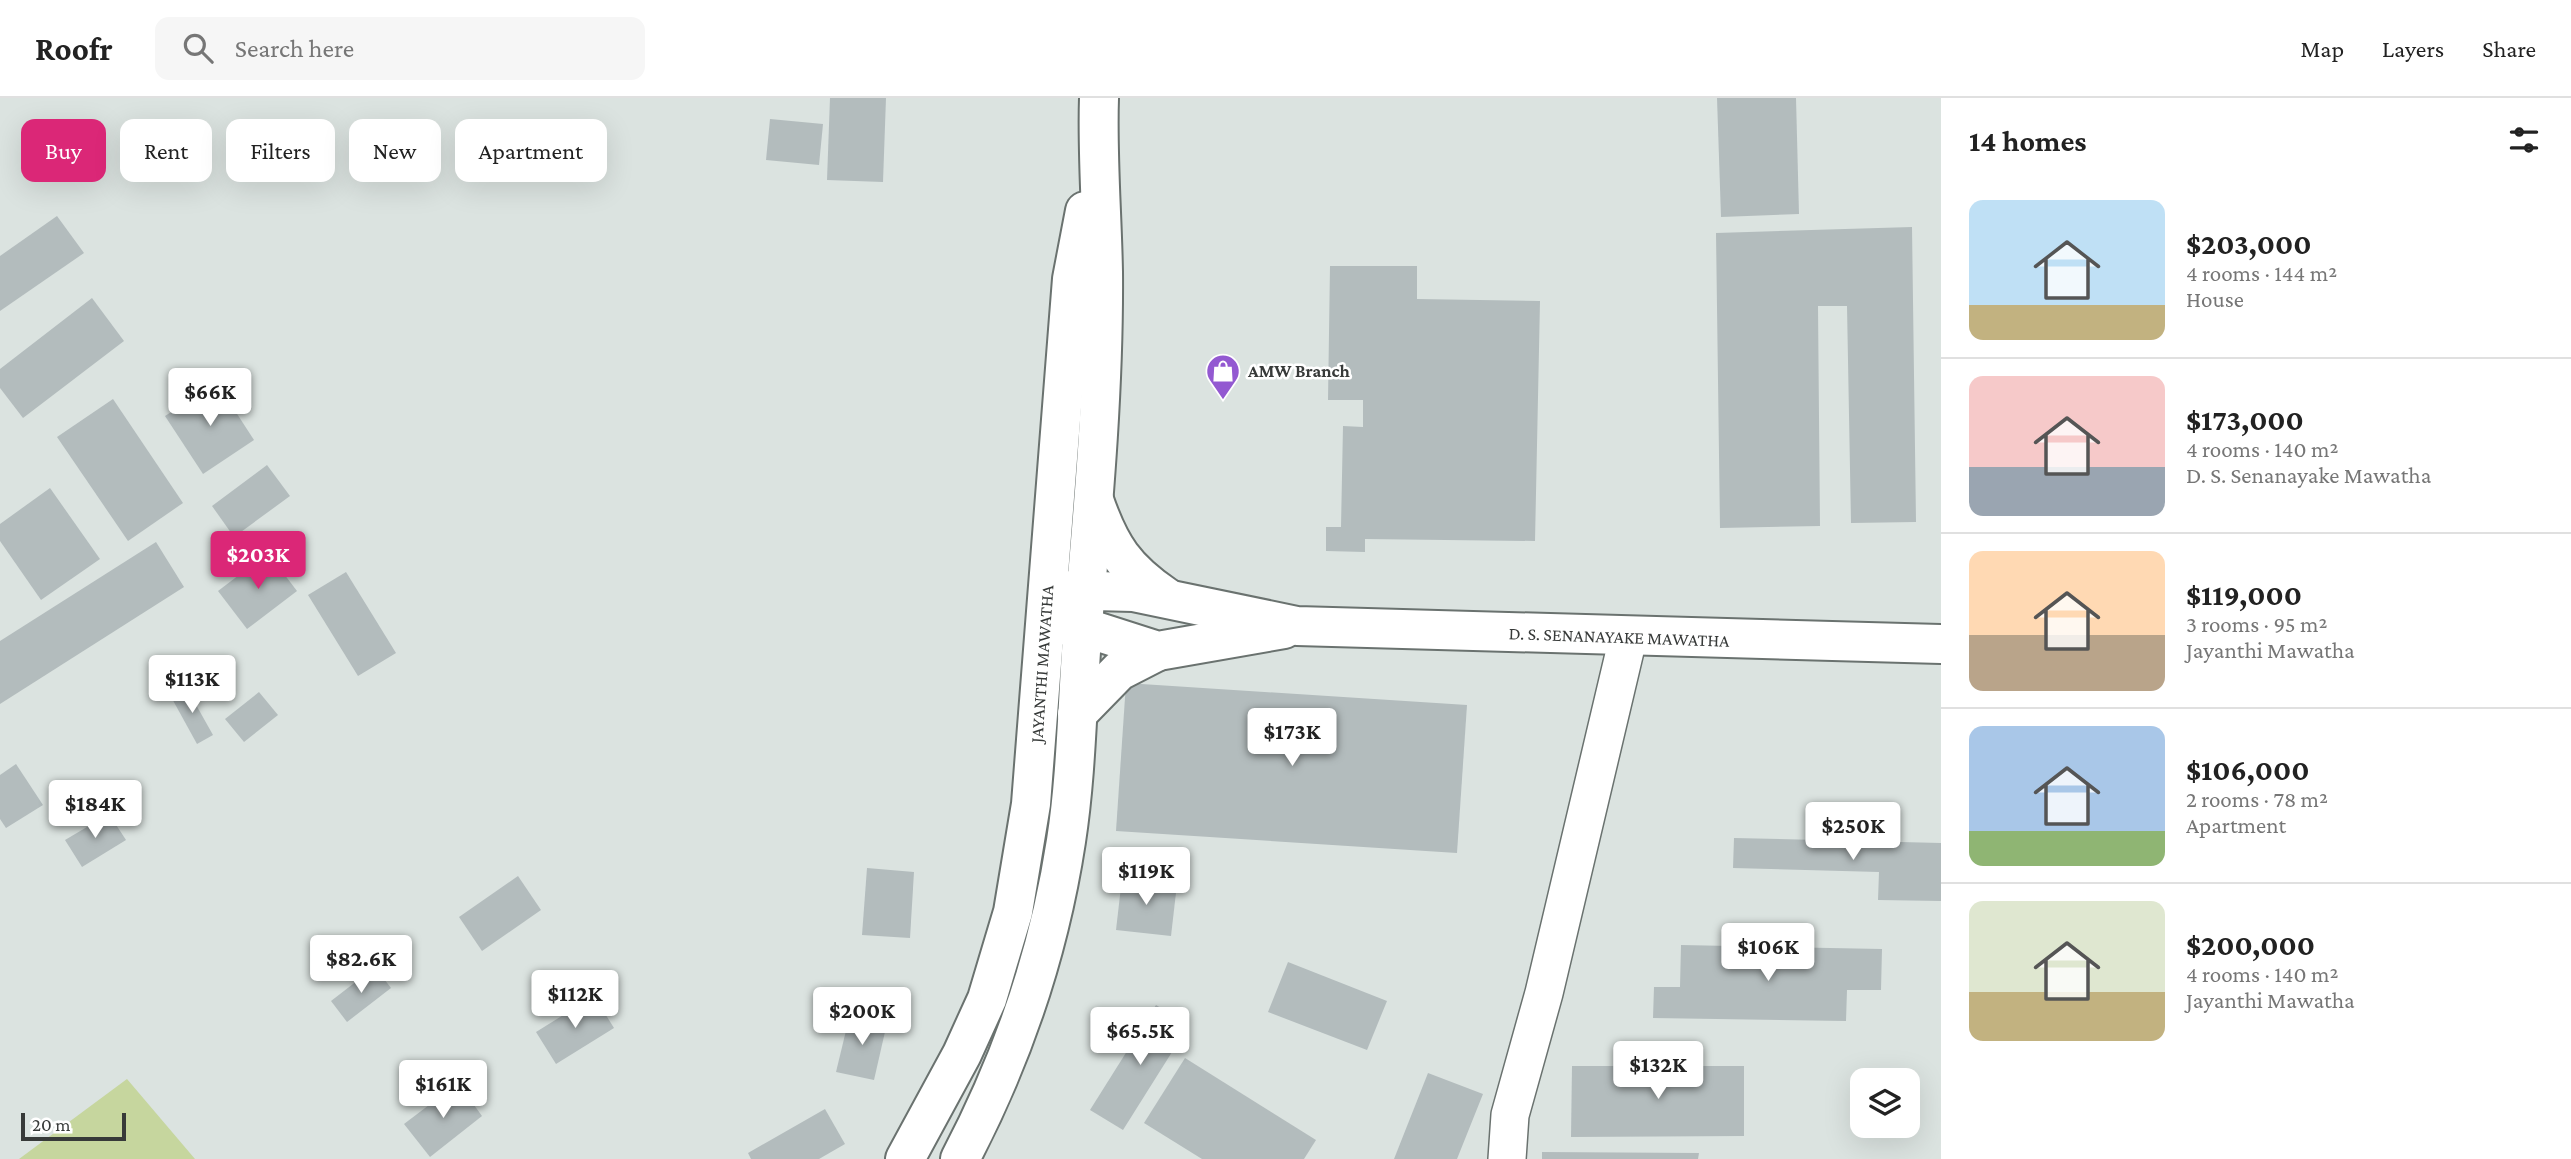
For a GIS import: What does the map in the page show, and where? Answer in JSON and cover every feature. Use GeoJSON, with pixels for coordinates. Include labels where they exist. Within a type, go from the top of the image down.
{"type":"FeatureCollection","features":[{"type":"Feature","properties":{"kind":"main road","name":"JAYANTHI MAWATHA"},"geometry":{"type":"LineString","coordinates":[[960,1159],[999,1077],[1050,930],[1067,839],[1094,500],[1103,273],[1097,147],[1099,98]]}},
{"type":"Feature","properties":{"kind":"main road","name":"JAYANTHI MAWATHA"},"geometry":{"type":"LineString","coordinates":[[905,1159],[962,1054],[987,999],[1013,912],[1031,804],[1072,279],[1097,147]]}},
{"type":"Feature","properties":{"kind":"main road"},"geometry":{"type":"LineString","coordinates":[[1094,500],[1112,545],[1122,561],[1140,579],[1167,597]]}},
{"type":"Feature","properties":{"kind":"main road","name":"D. S. SENANAYAKE MAWATHA"},"geometry":{"type":"LineString","coordinates":[[1084,609],[1133,592],[1297,626],[1629,638],[1941,644]]}},
{"type":"Feature","properties":{"kind":"main road"},"geometry":{"type":"LineString","coordinates":[[1046,607],[1084,609]]}},
{"type":"Feature","properties":{"kind":"main road","name":"D. S. SENANAYAKE MAWATHA"},"geometry":{"type":"LineString","coordinates":[[1084,609],[1158,651],[1297,626]]}},
{"type":"Feature","properties":{"kind":"main road"},"geometry":{"type":"LineString","coordinates":[[1077,714],[1119,671],[1158,651]]}},
{"type":"Feature","properties":{"kind":"street"},"geometry":{"type":"LineString","coordinates":[[1507,1159],[1510,1115],[1544,993],[1629,638]]}},
{"type":"Feature","properties":{"kind":"green space"},"geometry":{"type":"Polygon","coordinates":[[[127,1079],[195,1159],[19,1159],[127,1079]]]}},
{"type":"Feature","properties":{"kind":"building"},"geometry":{"type":"Polygon","coordinates":[[[830,98],[886,98],[883,182],[827,180],[830,98]]]}},
{"type":"Feature","properties":{"kind":"building"},"geometry":{"type":"Polygon","coordinates":[[[1717,98],[1796,98],[1799,214],[1721,217],[1717,98]]]}},
{"type":"Feature","properties":{"kind":"building"},"geometry":{"type":"Polygon","coordinates":[[[770,119],[823,124],[819,165],[766,160],[770,119]]]}},
{"type":"Feature","properties":{"kind":"building"},"geometry":{"type":"Polygon","coordinates":[[[57,216],[84,253],[0,311],[0,256],[57,216]]]}},
{"type":"Feature","properties":{"kind":"building"},"geometry":{"type":"Polygon","coordinates":[[[1912,227],[1916,522],[1851,523],[1847,306],[1818,306],[1820,526],[1720,528],[1716,233],[1912,227]]]}},
{"type":"Feature","properties":{"kind":"building"},"geometry":{"type":"Polygon","coordinates":[[[1330,266],[1417,266],[1417,299],[1540,301],[1535,541],[1365,539],[1365,552],[1326,551],[1326,527],[1341,527],[1343,426],[1363,427],[1363,400],[1328,400],[1330,266]]]}},
{"type":"Feature","properties":{"kind":"building"},"geometry":{"type":"Polygon","coordinates":[[[92,298],[124,341],[23,418],[0,388],[0,369],[92,298]]]}},
{"type":"Feature","properties":{"kind":"building"},"geometry":{"type":"Polygon","coordinates":[[[217,383],[254,440],[203,474],[165,416],[217,383]]]}},
{"type":"Feature","properties":{"kind":"building"},"geometry":{"type":"Polygon","coordinates":[[[113,399],[183,503],[128,541],[57,437],[113,399]]]}},
{"type":"Feature","properties":{"kind":"building"},"geometry":{"type":"Polygon","coordinates":[[[267,465],[290,496],[234,537],[212,506],[267,465]]]}},
{"type":"Feature","properties":{"kind":"building"},"geometry":{"type":"Polygon","coordinates":[[[50,488],[100,559],[41,600],[0,541],[0,524],[50,488]]]}},
{"type":"Feature","properties":{"kind":"building"},"geometry":{"type":"Polygon","coordinates":[[[156,542],[184,587],[0,704],[0,641],[156,542]]]}},
{"type":"Feature","properties":{"kind":"building"},"geometry":{"type":"Polygon","coordinates":[[[268,553],[297,591],[247,629],[218,591],[268,553]]]}},
{"type":"Feature","properties":{"kind":"building"},"geometry":{"type":"Polygon","coordinates":[[[346,572],[396,653],[358,676],[308,595],[346,572]]]}},
{"type":"Feature","properties":{"kind":"building"},"geometry":{"type":"Polygon","coordinates":[[[1126,683],[1467,705],[1457,853],[1116,831],[1126,683]]]}},
{"type":"Feature","properties":{"kind":"building"},"geometry":{"type":"Polygon","coordinates":[[[186,687],[213,735],[197,744],[170,695],[186,687]]]}},
{"type":"Feature","properties":{"kind":"building"},"geometry":{"type":"Polygon","coordinates":[[[259,692],[278,715],[244,742],[225,719],[259,692]]]}},
{"type":"Feature","properties":{"kind":"building"},"geometry":{"type":"Polygon","coordinates":[[[16,764],[43,805],[6,828],[0,819],[0,775],[16,764]]]}},
{"type":"Feature","properties":{"kind":"building"},"geometry":{"type":"Polygon","coordinates":[[[109,814],[126,840],[82,867],[65,840],[109,814]]]}},
{"type":"Feature","properties":{"kind":"building"},"geometry":{"type":"Polygon","coordinates":[[[1734,838],[1941,843],[1941,901],[1878,900],[1879,872],[1733,868],[1734,838]]]}},
{"type":"Feature","properties":{"kind":"building"},"geometry":{"type":"Polygon","coordinates":[[[867,868],[914,872],[910,938],[862,935],[867,868]]]}},
{"type":"Feature","properties":{"kind":"building"},"geometry":{"type":"Polygon","coordinates":[[[518,876],[541,910],[482,951],[459,917],[518,876]]]}},
{"type":"Feature","properties":{"kind":"building"},"geometry":{"type":"Polygon","coordinates":[[[1122,878],[1177,884],[1171,936],[1116,930],[1122,878]]]}},
{"type":"Feature","properties":{"kind":"building"},"geometry":{"type":"Polygon","coordinates":[[[1681,945],[1882,949],[1881,990],[1847,990],[1846,1021],[1653,1018],[1654,987],[1680,987],[1681,945]]]}},
{"type":"Feature","properties":{"kind":"building"},"geometry":{"type":"Polygon","coordinates":[[[1288,962],[1387,1001],[1367,1050],[1268,1012],[1288,962]]]}},
{"type":"Feature","properties":{"kind":"building"},"geometry":{"type":"Polygon","coordinates":[[[375,967],[391,988],[347,1022],[331,1001],[375,967]]]}},
{"type":"Feature","properties":{"kind":"building"},"geometry":{"type":"Polygon","coordinates":[[[594,996],[614,1028],[556,1064],[536,1032],[594,996]]]}},
{"type":"Feature","properties":{"kind":"building"},"geometry":{"type":"Polygon","coordinates":[[[1156,1005],[1189,1025],[1123,1130],[1090,1110],[1156,1005]]]}},
{"type":"Feature","properties":{"kind":"building"},"geometry":{"type":"Polygon","coordinates":[[[850,1014],[887,1023],[874,1080],[836,1072],[850,1014]]]}},
{"type":"Feature","properties":{"kind":"building"},"geometry":{"type":"Polygon","coordinates":[[[1185,1058],[1316,1140],[1304,1159],[1202,1159],[1144,1123],[1185,1058]]]}},
{"type":"Feature","properties":{"kind":"building"},"geometry":{"type":"Polygon","coordinates":[[[1572,1066],[1744,1066],[1744,1136],[1571,1137],[1572,1066]]]}},
{"type":"Feature","properties":{"kind":"building"},"geometry":{"type":"Polygon","coordinates":[[[1428,1073],[1483,1094],[1457,1159],[1394,1159],[1428,1073]]]}},
{"type":"Feature","properties":{"kind":"building"},"geometry":{"type":"Polygon","coordinates":[[[458,1083],[482,1116],[430,1157],[404,1124],[458,1083]]]}},
{"type":"Feature","properties":{"kind":"building"},"geometry":{"type":"Polygon","coordinates":[[[825,1109],[845,1144],[819,1159],[751,1159],[748,1153],[825,1109]]]}},
{"type":"Feature","properties":{"kind":"building"},"geometry":{"type":"Polygon","coordinates":[[[1542,1152],[1699,1153],[1698,1159],[1542,1159],[1542,1152]]]}},
{"type":"Feature","properties":{"kind":"place","name":"AMW Branch"},"geometry":{"type":"Point","coordinates":[1223,401]}}]}
